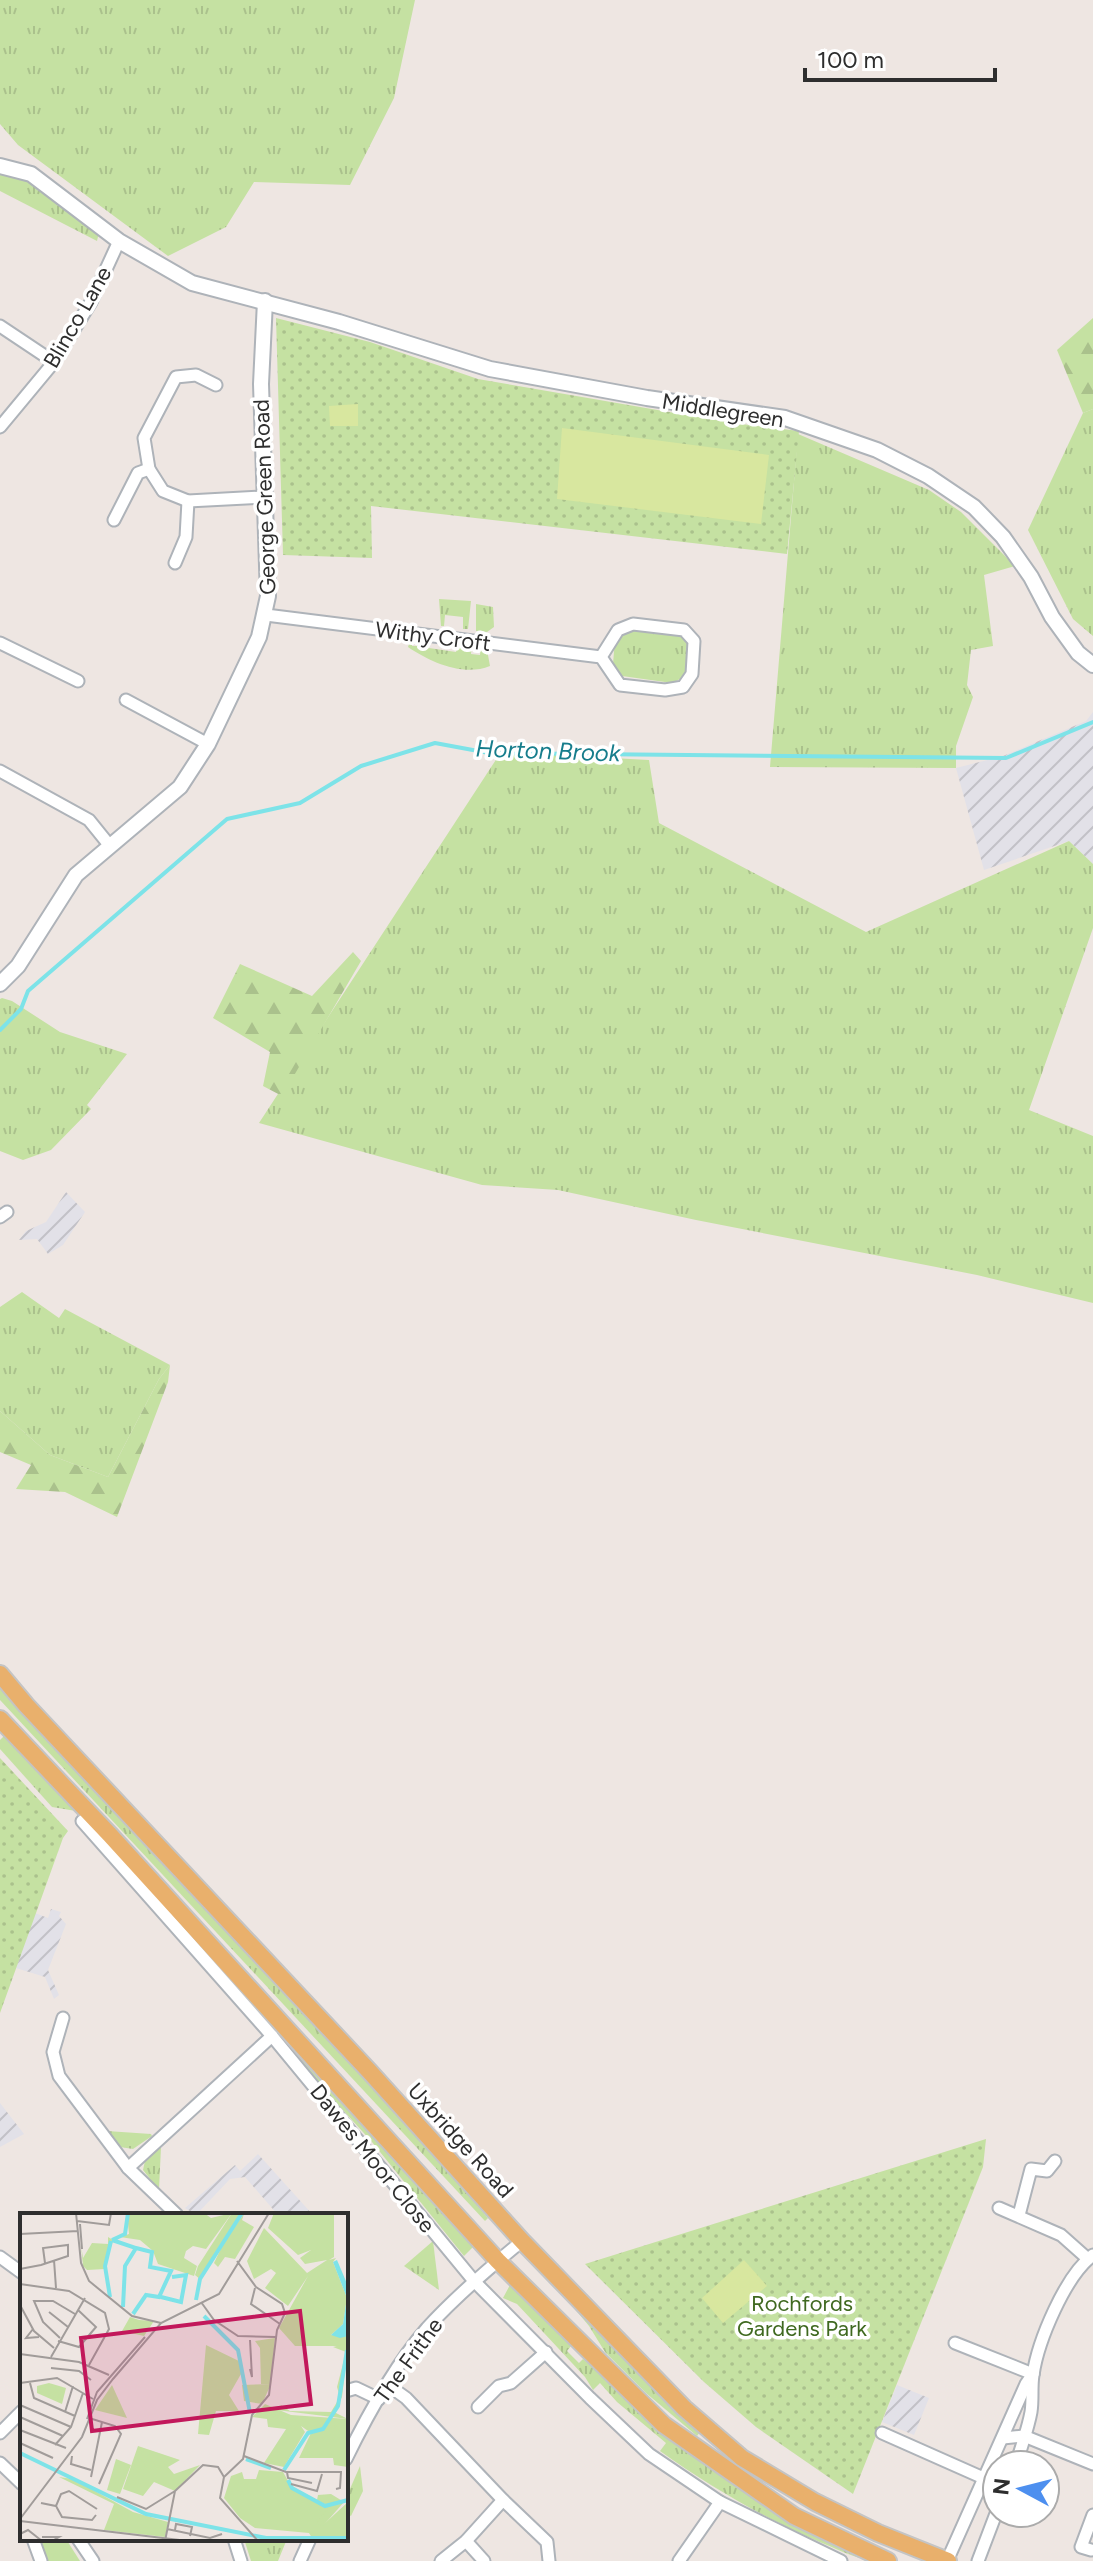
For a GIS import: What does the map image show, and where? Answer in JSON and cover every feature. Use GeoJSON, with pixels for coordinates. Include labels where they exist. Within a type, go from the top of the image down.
{"type":"FeatureCollection","features":[{"type":"Feature","properties":{"kind":"main road","name":"Uxbridge Road"},"geometry":{"type":"LineString","coordinates":[[0,1674],[370,2072],[522,2241],[684,2408],[742,2458],[815,2502],[878,2533],[948,2561]]}},
{"type":"Feature","properties":{"kind":"main road"},"geometry":{"type":"LineString","coordinates":[[0,1719],[110,1835],[498,2261],[664,2425],[794,2516],[888,2561]]}},
{"type":"Feature","properties":{"kind":"street","name":"Middlegreen"},"geometry":{"type":"LineString","coordinates":[[0,166],[31,174],[119,241],[192,283],[265,301],[490,369],[647,398],[785,418],[877,450],[928,476],[974,507],[1003,537],[1031,577],[1052,617],[1078,653],[1093,665]]}},
{"type":"Feature","properties":{"kind":"street","name":"Blinco Lane"},"geometry":{"type":"LineString","coordinates":[[0,427],[54,362],[91,302],[119,241]]}},
{"type":"Feature","properties":{"kind":"street","name":"George Green Road"},"geometry":{"type":"LineString","coordinates":[[0,984],[18,966],[76,875],[180,787],[208,744],[259,637],[266,615],[268,554],[263,497],[261,384],[265,301]]}},
{"type":"Feature","properties":{"kind":"street"},"geometry":{"type":"LineString","coordinates":[[0,326],[54,362]]}},
{"type":"Feature","properties":{"kind":"street"},"geometry":{"type":"LineString","coordinates":[[216,385],[196,375],[176,377],[144,438],[149,469],[163,491],[188,501],[263,497]]}},
{"type":"Feature","properties":{"kind":"street"},"geometry":{"type":"LineString","coordinates":[[114,520],[138,473],[149,469]]}},
{"type":"Feature","properties":{"kind":"street"},"geometry":{"type":"LineString","coordinates":[[175,563],[186,537],[188,501]]}},
{"type":"Feature","properties":{"kind":"street","name":"Withy Croft"},"geometry":{"type":"LineString","coordinates":[[266,615],[601,657]]}},
{"type":"Feature","properties":{"kind":"street"},"geometry":{"type":"LineString","coordinates":[[633,624],[684,630],[694,641],[692,674],[683,687],[665,690],[620,685],[601,657],[618,630],[633,624]]}},
{"type":"Feature","properties":{"kind":"street"},"geometry":{"type":"LineString","coordinates":[[0,643],[78,681]]}},
{"type":"Feature","properties":{"kind":"street"},"geometry":{"type":"LineString","coordinates":[[126,700],[208,744]]}},
{"type":"Feature","properties":{"kind":"street"},"geometry":{"type":"LineString","coordinates":[[0,771],[89,820],[110,846]]}},
{"type":"Feature","properties":{"kind":"street","name":"Dawes Moor Close"},"geometry":{"type":"LineString","coordinates":[[82,1821],[272,2036],[474,2281]]}},
{"type":"Feature","properties":{"kind":"street"},"geometry":{"type":"LineString","coordinates":[[63,2018],[53,2052],[59,2076],[128,2168],[175,2213]]}},
{"type":"Feature","properties":{"kind":"street"},"geometry":{"type":"LineString","coordinates":[[128,2168],[272,2036]]}},
{"type":"Feature","properties":{"kind":"street"},"geometry":{"type":"LineString","coordinates":[[1019,2215],[1031,2169],[1047,2171],[1055,2161]]}},
{"type":"Feature","properties":{"kind":"street"},"geometry":{"type":"LineString","coordinates":[[999,2208],[1061,2235],[1090,2257],[1064,2292],[1042,2343],[1033,2374],[1031,2412],[1020,2449]]}},
{"type":"Feature","properties":{"kind":"street","name":"The Frithe"},"geometry":{"type":"LineString","coordinates":[[348,2455],[379,2399],[425,2330],[474,2281],[522,2241]]}},
{"type":"Feature","properties":{"kind":"street"},"geometry":{"type":"LineString","coordinates":[[0,2257],[20,2272]]}},
{"type":"Feature","properties":{"kind":"street"},"geometry":{"type":"LineString","coordinates":[[474,2281],[649,2454],[720,2502],[841,2561]]}},
{"type":"Feature","properties":{"kind":"street"},"geometry":{"type":"LineString","coordinates":[[955,2343],[1033,2374]]}},
{"type":"Feature","properties":{"kind":"street"},"geometry":{"type":"LineString","coordinates":[[478,2407],[499,2386],[511,2383],[546,2352]]}},
{"type":"Feature","properties":{"kind":"street"},"geometry":{"type":"LineString","coordinates":[[1000,2449],[1033,2374]]}},
{"type":"Feature","properties":{"kind":"street"},"geometry":{"type":"LineString","coordinates":[[388,2385],[406,2398],[547,2542],[549,2561]]}},
{"type":"Feature","properties":{"kind":"street"},"geometry":{"type":"LineString","coordinates":[[348,2390],[356,2388],[379,2399]]}},
{"type":"Feature","properties":{"kind":"street"},"geometry":{"type":"LineString","coordinates":[[0,2433],[20,2413]]}},
{"type":"Feature","properties":{"kind":"street"},"geometry":{"type":"LineString","coordinates":[[882,2433],[981,2477]]}},
{"type":"Feature","properties":{"kind":"street"},"geometry":{"type":"LineString","coordinates":[[1003,2438],[1024,2436],[1093,2464]]}},
{"type":"Feature","properties":{"kind":"street"},"geometry":{"type":"LineString","coordinates":[[0,2463],[20,2482]]}},
{"type":"Feature","properties":{"kind":"street"},"geometry":{"type":"LineString","coordinates":[[441,2561],[466,2541],[503,2500]]}},
{"type":"Feature","properties":{"kind":"street"},"geometry":{"type":"LineString","coordinates":[[948,2561],[981,2500]]}},
{"type":"Feature","properties":{"kind":"street"},"geometry":{"type":"LineString","coordinates":[[679,2561],[720,2502]]}},
{"type":"Feature","properties":{"kind":"street"},"geometry":{"type":"LineString","coordinates":[[1091,2550],[1081,2547],[1093,2515]]}},
{"type":"Feature","properties":{"kind":"street"},"geometry":{"type":"LineString","coordinates":[[978,2561],[990,2529]]}},
{"type":"Feature","properties":{"kind":"street"},"geometry":{"type":"LineString","coordinates":[[34,2541],[41,2561]]}},
{"type":"Feature","properties":{"kind":"street"},"geometry":{"type":"LineString","coordinates":[[79,2541],[93,2561]]}},
{"type":"Feature","properties":{"kind":"street"},"geometry":{"type":"LineString","coordinates":[[235,2541],[241,2561]]}},
{"type":"Feature","properties":{"kind":"street"},"geometry":{"type":"LineString","coordinates":[[300,2561],[309,2541]]}},
{"type":"Feature","properties":{"kind":"street"},"geometry":{"type":"LineString","coordinates":[[466,2541],[484,2561]]}},
{"type":"Feature","properties":{"kind":"shaded area"},"geometry":{"type":"Polygon","coordinates":[[[1093,712],[1093,864],[1069,841],[984,870],[956,768],[1003,756],[1086,721],[1093,712]]]}},
{"type":"Feature","properties":{"kind":"shaded area"},"geometry":{"type":"Polygon","coordinates":[[[66,1192],[85,1212],[63,1245],[48,1254],[37,1239],[19,1240],[26,1231],[46,1222],[66,1192]]]}},
{"type":"Feature","properties":{"kind":"shaded area"},"geometry":{"type":"Polygon","coordinates":[[[51,1909],[61,1912],[59,1916],[66,1924],[48,1970],[59,1995],[54,1999],[45,1977],[16,1968],[35,1913],[48,1918],[51,1909]]]}},
{"type":"Feature","properties":{"kind":"shaded area"},"geometry":{"type":"Polygon","coordinates":[[[0,2103],[24,2134],[0,2147],[0,2103]]]}},
{"type":"Feature","properties":{"kind":"shaded area"},"geometry":{"type":"Polygon","coordinates":[[[258,2154],[311,2213],[276,2213],[245,2177],[230,2179],[198,2213],[185,2208],[235,2165],[240,2171],[258,2154]]]}},
{"type":"Feature","properties":{"kind":"shaded area"},"geometry":{"type":"Polygon","coordinates":[[[897,2385],[929,2398],[914,2435],[882,2422],[897,2385]]]}},
{"type":"Feature","properties":{"kind":"green space"},"geometry":{"type":"Polygon","coordinates":[[[0,0],[415,0],[394,98],[350,185],[254,182],[226,227],[168,256],[18,145],[0,124],[0,0]]]}},
{"type":"Feature","properties":{"kind":"green space"},"geometry":{"type":"Polygon","coordinates":[[[0,169],[27,175],[100,228],[97,241],[0,191],[0,169]]]}},
{"type":"Feature","properties":{"kind":"green space"},"geometry":{"type":"Polygon","coordinates":[[[276,318],[370,342],[478,379],[733,423],[799,431],[787,554],[371,506],[372,558],[283,555],[276,318]]]}},
{"type":"Feature","properties":{"kind":"green space"},"geometry":{"type":"Polygon","coordinates":[[[1093,318],[1093,409],[1083,413],[1057,350],[1093,318]]]}},
{"type":"Feature","properties":{"kind":"green space"},"geometry":{"type":"Polygon","coordinates":[[[358,404],[358,426],[330,426],[329,406],[358,404]]]}},
{"type":"Feature","properties":{"kind":"green space"},"geometry":{"type":"Polygon","coordinates":[[[1093,409],[1093,636],[1073,619],[1028,530],[1083,413],[1093,409]]]}},
{"type":"Feature","properties":{"kind":"green space"},"geometry":{"type":"Polygon","coordinates":[[[562,428],[769,455],[761,524],[557,499],[562,428]]]}},
{"type":"Feature","properties":{"kind":"green space"},"geometry":{"type":"Polygon","coordinates":[[[798,434],[929,490],[961,512],[1015,566],[984,575],[993,646],[971,650],[967,685],[973,697],[956,746],[956,768],[770,767],[798,434]]]}},
{"type":"Feature","properties":{"kind":"green space"},"geometry":{"type":"Polygon","coordinates":[[[439,599],[471,601],[468,629],[463,629],[463,617],[445,615],[444,626],[441,626],[439,599]]]}},
{"type":"Feature","properties":{"kind":"green space"},"geometry":{"type":"Polygon","coordinates":[[[476,604],[493,607],[494,627],[487,632],[476,631],[476,604]]]}},
{"type":"Feature","properties":{"kind":"green space"},"geometry":{"type":"Polygon","coordinates":[[[626,627],[685,636],[690,645],[684,677],[672,683],[622,676],[613,664],[615,639],[626,627]]]}},
{"type":"Feature","properties":{"kind":"green space"},"geometry":{"type":"Polygon","coordinates":[[[412,635],[412,646],[417,646],[419,636],[429,637],[429,648],[456,652],[459,640],[472,642],[471,654],[480,655],[481,644],[486,644],[490,666],[469,670],[436,663],[408,647],[412,635]]]}},
{"type":"Feature","properties":{"kind":"green space"},"geometry":{"type":"Polygon","coordinates":[[[501,752],[649,760],[659,823],[866,932],[1069,841],[1093,864],[1093,928],[1029,1110],[1093,1136],[1093,1303],[977,1275],[558,1190],[482,1185],[259,1123],[501,752]]]}},
{"type":"Feature","properties":{"kind":"green space"},"geometry":{"type":"Polygon","coordinates":[[[353,952],[361,961],[282,1096],[263,1086],[270,1052],[213,1018],[240,964],[312,996],[353,952]]]}},
{"type":"Feature","properties":{"kind":"green space"},"geometry":{"type":"Polygon","coordinates":[[[2,998],[12,1001],[60,1032],[127,1054],[87,1105],[91,1109],[51,1150],[23,1160],[0,1151],[2,998]]]}},
{"type":"Feature","properties":{"kind":"green space"},"geometry":{"type":"Polygon","coordinates":[[[22,1292],[59,1318],[65,1309],[170,1365],[159,1379],[108,1477],[50,1455],[0,1411],[0,1307],[22,1292]]]}},
{"type":"Feature","properties":{"kind":"green space"},"geometry":{"type":"Polygon","coordinates":[[[170,1365],[168,1382],[117,1517],[65,1492],[16,1489],[31,1465],[0,1452],[0,1411],[50,1455],[108,1477],[159,1379],[170,1365]]]}},
{"type":"Feature","properties":{"kind":"green space"},"geometry":{"type":"Polygon","coordinates":[[[0,1684],[363,2073],[488,2218],[485,2221],[0,1700],[0,1684]]]}},
{"type":"Feature","properties":{"kind":"green space"},"geometry":{"type":"Polygon","coordinates":[[[4,1736],[80,1808],[76,1811],[52,1807],[0,1749],[0,1740],[4,1736]]]}},
{"type":"Feature","properties":{"kind":"green space"},"geometry":{"type":"Polygon","coordinates":[[[0,1758],[68,1831],[0,2013],[0,1758]]]}},
{"type":"Feature","properties":{"kind":"green space"},"geometry":{"type":"Polygon","coordinates":[[[88,1815],[481,2239],[464,2256],[372,2142],[208,1962],[88,1815]]]}},
{"type":"Feature","properties":{"kind":"green space"},"geometry":{"type":"Polygon","coordinates":[[[107,2131],[152,2136],[133,2149],[120,2147],[107,2131]]]}},
{"type":"Feature","properties":{"kind":"green space","name":"Rochfords Gardens Park"},"geometry":{"type":"Polygon","coordinates":[[[986,2139],[983,2167],[853,2494],[756,2427],[704,2382],[585,2264],[986,2139]]]}},
{"type":"Feature","properties":{"kind":"green space"},"geometry":{"type":"Polygon","coordinates":[[[159,2145],[159,2190],[143,2170],[146,2156],[159,2145]]]}},
{"type":"Feature","properties":{"kind":"green space"},"geometry":{"type":"Polygon","coordinates":[[[433,2241],[439,2290],[404,2266],[433,2241]]]}},
{"type":"Feature","properties":{"kind":"green space"},"geometry":{"type":"Polygon","coordinates":[[[744,2260],[767,2286],[723,2323],[702,2298],[744,2260]]]}},
{"type":"Feature","properties":{"kind":"green space"},"geometry":{"type":"Polygon","coordinates":[[[545,2273],[703,2428],[697,2436],[646,2393],[605,2352],[589,2326],[545,2273]]]}},
{"type":"Feature","properties":{"kind":"green space"},"geometry":{"type":"Polygon","coordinates":[[[511,2283],[571,2346],[567,2351],[579,2363],[583,2359],[671,2432],[881,2561],[851,2555],[759,2513],[660,2451],[666,2443],[617,2402],[600,2383],[593,2390],[585,2377],[517,2304],[503,2298],[511,2283]]]}},
{"type":"Feature","properties":{"kind":"green space"},"geometry":{"type":"Polygon","coordinates":[[[360,2466],[363,2491],[351,2516],[348,2514],[348,2493],[360,2466]]]}},
{"type":"Feature","properties":{"kind":"green space"},"geometry":{"type":"Polygon","coordinates":[[[40,2541],[67,2541],[80,2561],[46,2561],[40,2541]]]}},
{"type":"Feature","properties":{"kind":"green space"},"geometry":{"type":"Polygon","coordinates":[[[245,2541],[286,2541],[278,2561],[251,2561],[245,2541]]]}},
{"type":"Feature","properties":{"kind":"waterway","name":"Horton Brook"},"geometry":{"type":"LineString","coordinates":[[0,1030],[21,1009],[28,991],[227,819],[300,803],[361,766],[435,743],[489,753],[1006,758],[1093,722]]}}]}
